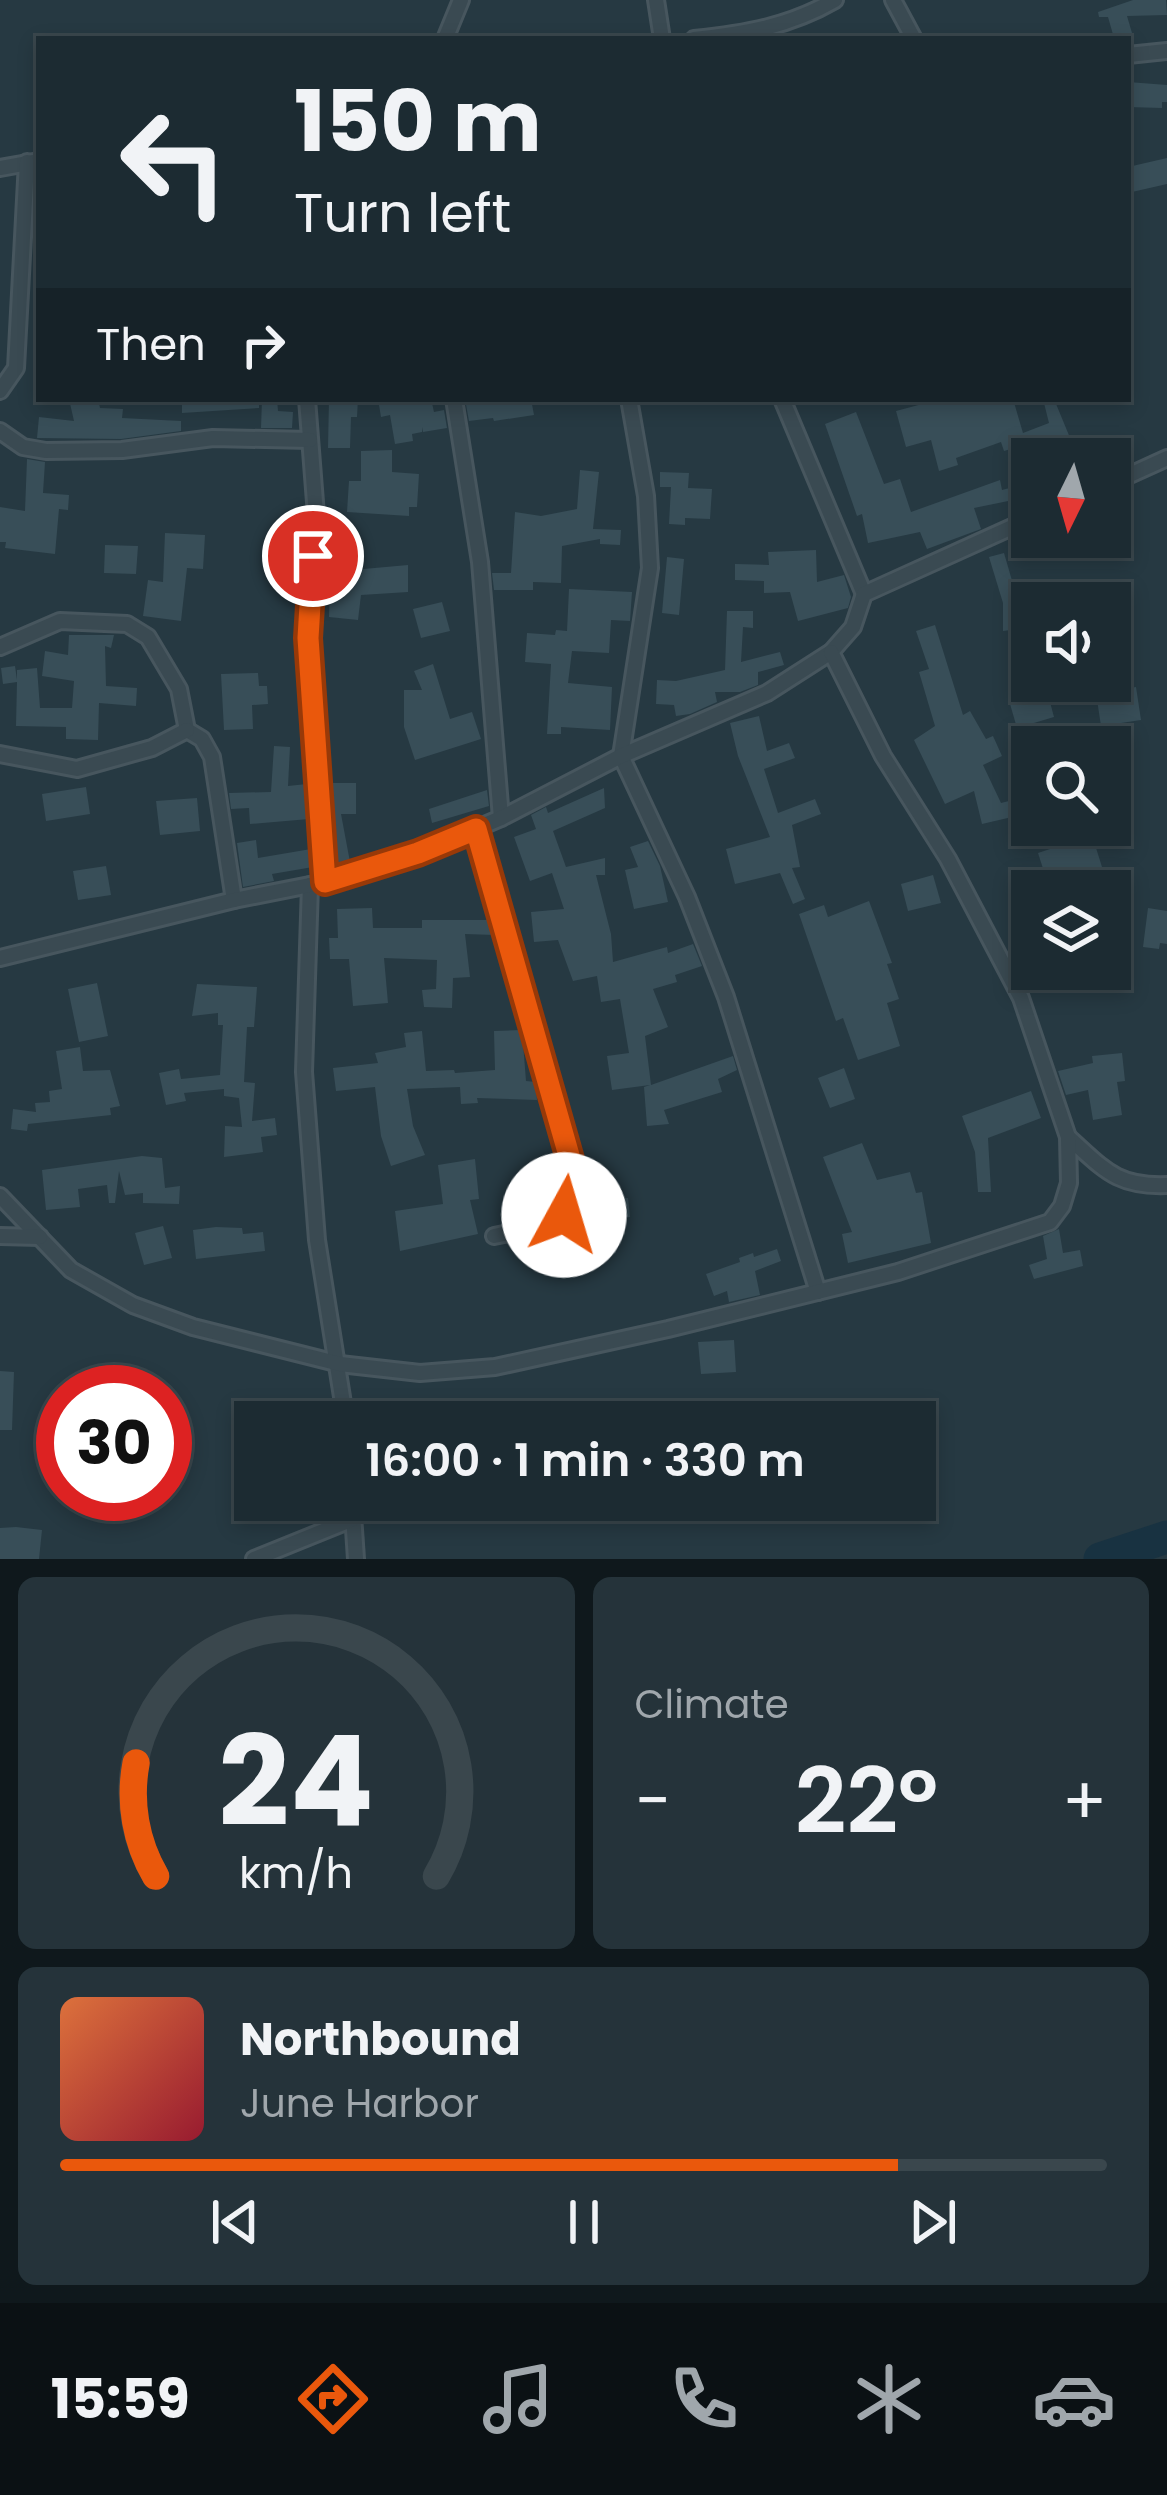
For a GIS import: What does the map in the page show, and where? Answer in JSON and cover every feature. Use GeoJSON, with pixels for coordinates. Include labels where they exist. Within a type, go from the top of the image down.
{"type":"FeatureCollection","features":[{"type":"Feature","properties":{"kind":"street"},"geometry":{"type":"LineString","coordinates":[[446,36],[461,0]]}},
{"type":"Feature","properties":{"kind":"street"},"geometry":{"type":"LineString","coordinates":[[656,0],[662,36]]}},
{"type":"Feature","properties":{"kind":"street"},"geometry":{"type":"LineString","coordinates":[[728,36],[750,34],[809,15],[835,0]]}},
{"type":"Feature","properties":{"kind":"street"},"geometry":{"type":"LineString","coordinates":[[893,0],[912,36]]}},
{"type":"Feature","properties":{"kind":"street"},"geometry":{"type":"LineString","coordinates":[[1131,55],[1167,51]]}},
{"type":"Feature","properties":{"kind":"street"},"geometry":{"type":"LineString","coordinates":[[0,168],[33,162],[16,368],[0,392]]}},
{"type":"Feature","properties":{"kind":"street"},"geometry":{"type":"LineString","coordinates":[[19,343],[36,342]]}},
{"type":"Feature","properties":{"kind":"street"},"geometry":{"type":"LineString","coordinates":[[307,402],[316,515],[308,638],[317,884],[304,1072],[316,1240],[344,1401]]}},
{"type":"Feature","properties":{"kind":"street"},"geometry":{"type":"LineString","coordinates":[[454,402],[480,562],[501,818]]}},
{"type":"Feature","properties":{"kind":"street"},"geometry":{"type":"LineString","coordinates":[[630,402],[646,496],[650,568],[621,756],[687,897],[726,997],[818,1292]]}},
{"type":"Feature","properties":{"kind":"street"},"geometry":{"type":"LineString","coordinates":[[0,958],[317,884],[418,853],[766,692],[830,652],[853,626],[864,594],[783,402]]}},
{"type":"Feature","properties":{"kind":"street"},"geometry":{"type":"LineString","coordinates":[[0,431],[23,447],[46,451],[122,450],[213,438],[310,440]]}},
{"type":"Feature","properties":{"kind":"street"},"geometry":{"type":"LineString","coordinates":[[1131,474],[1167,458]]}},
{"type":"Feature","properties":{"kind":"street"},"geometry":{"type":"LineString","coordinates":[[864,594],[1011,528]]}},
{"type":"Feature","properties":{"kind":"street"},"geometry":{"type":"LineString","coordinates":[[0,646],[60,622],[127,624],[148,637],[179,689],[188,730],[202,739],[212,758],[234,900]]}},
{"type":"Feature","properties":{"kind":"street"},"geometry":{"type":"LineString","coordinates":[[0,1196],[71,1270],[133,1305],[194,1327],[340,1364],[420,1373],[495,1367],[818,1292],[898,1272],[1050,1222],[1062,1206],[1069,1183],[1068,1137],[1021,998],[948,859],[883,756],[830,652]]}},
{"type":"Feature","properties":{"kind":"street"},"geometry":{"type":"LineString","coordinates":[[0,754],[76,769],[152,748],[188,730]]}},
{"type":"Feature","properties":{"kind":"street"},"geometry":{"type":"LineString","coordinates":[[476,829],[572,1166],[574,1198],[552,1224],[494,1236]]}},
{"type":"Feature","properties":{"kind":"street"},"geometry":{"type":"LineString","coordinates":[[1068,1137],[1117,1180],[1167,1185]]}},
{"type":"Feature","properties":{"kind":"street"},"geometry":{"type":"LineString","coordinates":[[0,1236],[40,1237]]}},
{"type":"Feature","properties":{"kind":"street"},"geometry":{"type":"LineString","coordinates":[[254,1559],[348,1521]]}},
{"type":"Feature","properties":{"kind":"street"},"geometry":{"type":"LineString","coordinates":[[353,1521],[356,1559]]}},
{"type":"Feature","properties":{"kind":"building"},"geometry":{"type":"Polygon","coordinates":[[[1133,0],[1166,0],[1167,15],[1127,16],[1132,33],[1113,36],[1108,17],[1099,17],[1098,12],[1133,0]]]}},
{"type":"Feature","properties":{"kind":"building"},"geometry":{"type":"Polygon","coordinates":[[[1131,82],[1167,85],[1167,102],[1162,102],[1162,108],[1131,107],[1131,82]]]}},
{"type":"Feature","properties":{"kind":"building"},"geometry":{"type":"Polygon","coordinates":[[[1167,158],[1167,184],[1132,192],[1131,166],[1167,158]]]}},
{"type":"Feature","properties":{"kind":"building"},"geometry":{"type":"Polygon","coordinates":[[[70,402],[99,402],[100,408],[123,409],[122,418],[181,421],[181,431],[121,439],[37,438],[39,417],[74,421],[70,402]]]}},
{"type":"Feature","properties":{"kind":"building"},"geometry":{"type":"Polygon","coordinates":[[[182,402],[259,402],[259,408],[182,413],[182,402]]]}},
{"type":"Feature","properties":{"kind":"building"},"geometry":{"type":"Polygon","coordinates":[[[262,402],[277,402],[278,411],[293,412],[292,428],[261,428],[262,402]]]}},
{"type":"Feature","properties":{"kind":"building"},"geometry":{"type":"Polygon","coordinates":[[[329,402],[358,402],[357,417],[351,417],[350,448],[328,448],[329,402]]]}},
{"type":"Feature","properties":{"kind":"building"},"geometry":{"type":"Polygon","coordinates":[[[378,402],[432,402],[434,412],[444,410],[447,428],[423,432],[422,427],[422,432],[412,434],[413,441],[395,444],[390,415],[381,417],[378,402]]]}},
{"type":"Feature","properties":{"kind":"building"},"geometry":{"type":"Polygon","coordinates":[[[466,402],[532,402],[534,415],[469,421],[466,402]]]}},
{"type":"Feature","properties":{"kind":"building"},"geometry":{"type":"Polygon","coordinates":[[[930,402],[1014,402],[1023,433],[1049,423],[1044,402],[1055,402],[1070,438],[1011,438],[1011,449],[1004,451],[1001,442],[956,458],[958,465],[939,471],[931,440],[906,447],[896,411],[930,402]]]}},
{"type":"Feature","properties":{"kind":"building"},"geometry":{"type":"Polygon","coordinates":[[[856,412],[884,484],[900,479],[911,512],[1000,480],[1002,490],[1011,488],[1011,500],[974,508],[981,529],[927,549],[920,532],[868,543],[862,514],[857,516],[825,424],[856,412]]]}},
{"type":"Feature","properties":{"kind":"building"},"geometry":{"type":"Polygon","coordinates":[[[392,450],[392,472],[419,474],[417,507],[409,507],[409,516],[347,512],[349,481],[361,481],[361,451],[392,450]]]}},
{"type":"Feature","properties":{"kind":"building"},"geometry":{"type":"Polygon","coordinates":[[[27,459],[45,462],[43,493],[69,495],[68,510],[59,509],[55,554],[5,548],[6,542],[0,542],[0,507],[25,511],[27,459]]]}},
{"type":"Feature","properties":{"kind":"building"},"geometry":{"type":"Polygon","coordinates":[[[580,470],[599,472],[593,529],[621,530],[620,545],[600,544],[600,539],[562,546],[561,583],[533,582],[533,590],[494,590],[492,573],[511,573],[515,512],[541,516],[577,509],[580,470]]]}},
{"type":"Feature","properties":{"kind":"building"},"geometry":{"type":"Polygon","coordinates":[[[660,472],[689,473],[688,488],[712,489],[710,519],[685,518],[685,525],[669,524],[671,487],[660,487],[660,472]]]}},
{"type":"Feature","properties":{"kind":"building"},"geometry":{"type":"Polygon","coordinates":[[[165,533],[205,535],[203,569],[187,568],[181,621],[143,616],[148,580],[163,582],[165,533]]]}},
{"type":"Feature","properties":{"kind":"building"},"geometry":{"type":"Polygon","coordinates":[[[105,545],[138,546],[136,574],[104,573],[105,545]]]}},
{"type":"Feature","properties":{"kind":"building"},"geometry":{"type":"Polygon","coordinates":[[[816,550],[817,582],[844,575],[851,597],[848,608],[798,621],[790,592],[764,593],[764,581],[735,580],[735,564],[769,565],[768,552],[816,550]]]}},
{"type":"Feature","properties":{"kind":"building"},"geometry":{"type":"Polygon","coordinates":[[[1004,553],[1012,582],[1011,630],[1003,631],[1003,603],[989,557],[1004,553]]]}},
{"type":"Feature","properties":{"kind":"building"},"geometry":{"type":"Polygon","coordinates":[[[667,557],[684,559],[679,615],[662,613],[667,557]]]}},
{"type":"Feature","properties":{"kind":"building"},"geometry":{"type":"Polygon","coordinates":[[[408,565],[408,592],[361,595],[358,620],[329,617],[330,572],[408,565]]]}},
{"type":"Feature","properties":{"kind":"building"},"geometry":{"type":"Polygon","coordinates":[[[569,589],[632,592],[630,621],[611,620],[609,653],[572,651],[568,683],[612,687],[610,730],[561,727],[561,734],[547,734],[551,664],[525,662],[527,633],[567,631],[569,589]]]}},
{"type":"Feature","properties":{"kind":"building"},"geometry":{"type":"Polygon","coordinates":[[[442,602],[450,631],[421,638],[413,609],[442,602]]]}},
{"type":"Feature","properties":{"kind":"building"},"geometry":{"type":"Polygon","coordinates":[[[727,611],[753,611],[753,628],[743,627],[741,662],[780,652],[784,665],[758,672],[758,685],[740,692],[715,692],[717,702],[690,714],[676,716],[674,705],[656,704],[657,680],[676,681],[725,670],[727,611]]]}},
{"type":"Feature","properties":{"kind":"building"},"geometry":{"type":"Polygon","coordinates":[[[935,625],[963,715],[970,711],[986,739],[993,736],[1002,756],[983,765],[1001,803],[1009,801],[1011,817],[982,824],[974,791],[945,804],[914,740],[935,726],[919,672],[929,669],[916,631],[935,625]]]}},
{"type":"Feature","properties":{"kind":"building"},"geometry":{"type":"Polygon","coordinates":[[[69,635],[114,635],[111,648],[105,646],[106,686],[137,688],[136,706],[99,703],[98,740],[66,739],[66,727],[16,726],[17,682],[3,684],[1,668],[15,666],[17,680],[17,670],[37,668],[40,708],[72,708],[74,681],[42,676],[45,651],[68,655],[69,635]]]}},
{"type":"Feature","properties":{"kind":"building"},"geometry":{"type":"Polygon","coordinates":[[[433,664],[450,719],[472,712],[481,739],[415,760],[404,727],[404,690],[422,690],[414,671],[433,664]]]}},
{"type":"Feature","properties":{"kind":"building"},"geometry":{"type":"Polygon","coordinates":[[[258,673],[259,686],[267,686],[268,704],[252,705],[253,729],[224,730],[221,674],[258,673]]]}},
{"type":"Feature","properties":{"kind":"building"},"geometry":{"type":"Polygon","coordinates":[[[1136,687],[1141,720],[1101,726],[1097,702],[1131,702],[1131,688],[1136,687]]]}},
{"type":"Feature","properties":{"kind":"building"},"geometry":{"type":"Polygon","coordinates":[[[1008,697],[1011,702],[1050,702],[1054,717],[1016,726],[1008,697]]]}},
{"type":"Feature","properties":{"kind":"building"},"geometry":{"type":"Polygon","coordinates":[[[759,716],[767,751],[789,743],[795,758],[764,769],[778,813],[815,799],[821,814],[792,825],[800,867],[792,868],[805,899],[793,904],[780,873],[735,884],[726,849],[770,837],[730,723],[759,716]]]}},
{"type":"Feature","properties":{"kind":"building"},"geometry":{"type":"Polygon","coordinates":[[[274,746],[290,747],[288,786],[307,784],[309,819],[250,824],[249,808],[231,809],[229,793],[271,792],[274,746]]]}},
{"type":"Feature","properties":{"kind":"building"},"geometry":{"type":"Polygon","coordinates":[[[329,783],[356,783],[356,814],[341,814],[350,862],[336,867],[329,783]]]}},
{"type":"Feature","properties":{"kind":"building"},"geometry":{"type":"Polygon","coordinates":[[[86,787],[90,814],[46,821],[42,794],[86,787]]]}},
{"type":"Feature","properties":{"kind":"building"},"geometry":{"type":"Polygon","coordinates":[[[604,788],[605,808],[553,831],[566,867],[605,858],[605,875],[596,875],[613,962],[693,944],[702,966],[675,975],[677,982],[653,989],[668,1027],[645,1036],[651,1085],[733,1056],[737,1070],[718,1079],[722,1092],[664,1110],[669,1124],[647,1126],[644,1087],[650,1085],[612,1090],[607,1056],[629,1053],[620,999],[601,1002],[597,976],[573,981],[558,940],[534,942],[531,912],[564,909],[552,873],[530,881],[514,837],[536,829],[531,815],[546,807],[548,813],[604,788]]]}},
{"type":"Feature","properties":{"kind":"building"},"geometry":{"type":"Polygon","coordinates":[[[487,790],[489,806],[432,823],[429,809],[487,790]]]}},
{"type":"Feature","properties":{"kind":"building"},"geometry":{"type":"Polygon","coordinates":[[[197,798],[200,831],[160,835],[156,801],[197,798]]]}},
{"type":"Feature","properties":{"kind":"building"},"geometry":{"type":"Polygon","coordinates":[[[256,840],[258,858],[311,849],[313,867],[272,874],[274,881],[243,887],[237,843],[256,840]]]}},
{"type":"Feature","properties":{"kind":"building"},"geometry":{"type":"Polygon","coordinates":[[[648,841],[660,866],[668,902],[634,909],[625,870],[638,867],[630,847],[648,841]]]}},
{"type":"Feature","properties":{"kind":"building"},"geometry":{"type":"Polygon","coordinates":[[[1059,846],[1095,846],[1102,867],[1043,870],[1038,853],[1059,846]]]}},
{"type":"Feature","properties":{"kind":"building"},"geometry":{"type":"Polygon","coordinates":[[[106,866],[111,895],[78,900],[73,871],[106,866]]]}},
{"type":"Feature","properties":{"kind":"building"},"geometry":{"type":"Polygon","coordinates":[[[933,875],[941,903],[908,911],[901,884],[933,875]]]}},
{"type":"Feature","properties":{"kind":"building"},"geometry":{"type":"Polygon","coordinates":[[[869,901],[892,963],[887,964],[899,999],[887,1003],[900,1046],[858,1060],[843,1018],[836,1021],[799,914],[824,905],[828,917],[869,901]]]}},
{"type":"Feature","properties":{"kind":"building"},"geometry":{"type":"Polygon","coordinates":[[[372,908],[373,928],[422,928],[422,920],[490,920],[495,935],[465,934],[470,977],[453,978],[452,1008],[424,1007],[422,990],[436,989],[437,960],[384,958],[388,1003],[353,1006],[349,959],[330,959],[329,938],[338,938],[337,909],[372,908]]]}},
{"type":"Feature","properties":{"kind":"building"},"geometry":{"type":"Polygon","coordinates":[[[1148,908],[1167,911],[1167,944],[1160,943],[1159,949],[1143,947],[1148,908]]]}},
{"type":"Feature","properties":{"kind":"building"},"geometry":{"type":"Polygon","coordinates":[[[97,983],[108,1036],[79,1042],[68,989],[97,983]]]}},
{"type":"Feature","properties":{"kind":"building"},"geometry":{"type":"Polygon","coordinates":[[[197,984],[257,987],[254,1027],[247,1027],[244,1082],[255,1083],[252,1121],[275,1118],[277,1135],[261,1137],[263,1152],[224,1157],[225,1126],[242,1127],[239,1098],[224,1096],[224,1089],[184,1093],[186,1101],[166,1105],[159,1073],[179,1069],[181,1079],[220,1075],[223,1025],[218,1025],[218,1013],[192,1016],[197,984]]]}},
{"type":"Feature","properties":{"kind":"building"},"geometry":{"type":"Polygon","coordinates":[[[522,1030],[526,1081],[536,1082],[537,1100],[477,1098],[478,1103],[461,1104],[460,1087],[407,1089],[413,1126],[425,1155],[391,1166],[381,1136],[375,1087],[336,1091],[333,1068],[378,1063],[375,1053],[406,1047],[404,1033],[422,1031],[426,1071],[455,1073],[495,1070],[494,1031],[522,1030]]]}},
{"type":"Feature","properties":{"kind":"building"},"geometry":{"type":"Polygon","coordinates":[[[80,1047],[83,1071],[110,1070],[120,1106],[110,1108],[111,1115],[28,1124],[27,1131],[11,1129],[13,1109],[36,1112],[35,1103],[50,1102],[49,1091],[62,1089],[56,1051],[80,1047]]]}},
{"type":"Feature","properties":{"kind":"building"},"geometry":{"type":"Polygon","coordinates":[[[1122,1053],[1125,1081],[1117,1082],[1122,1115],[1093,1120],[1088,1090],[1066,1095],[1058,1071],[1093,1063],[1092,1056],[1122,1053]]]}},
{"type":"Feature","properties":{"kind":"building"},"geometry":{"type":"Polygon","coordinates":[[[844,1068],[855,1099],[830,1108],[818,1078],[844,1068]]]}},
{"type":"Feature","properties":{"kind":"building"},"geometry":{"type":"Polygon","coordinates":[[[1031,1091],[1041,1118],[988,1138],[991,1192],[978,1192],[975,1152],[962,1116],[1031,1091]]]}},
{"type":"Feature","properties":{"kind":"building"},"geometry":{"type":"Polygon","coordinates":[[[862,1143],[877,1180],[910,1172],[916,1193],[922,1192],[931,1243],[848,1263],[842,1234],[852,1232],[823,1157],[862,1143]]]}},
{"type":"Feature","properties":{"kind":"building"},"geometry":{"type":"Polygon","coordinates":[[[142,1156],[162,1158],[165,1188],[180,1186],[179,1204],[143,1203],[143,1193],[125,1195],[119,1171],[115,1203],[109,1203],[107,1185],[78,1189],[80,1207],[46,1210],[42,1170],[142,1156]]]}},
{"type":"Feature","properties":{"kind":"building"},"geometry":{"type":"Polygon","coordinates":[[[475,1159],[479,1199],[470,1200],[478,1234],[400,1251],[395,1211],[443,1204],[438,1165],[475,1159]]]}},
{"type":"Feature","properties":{"kind":"building"},"geometry":{"type":"Polygon","coordinates":[[[628,1198],[630,1217],[608,1219],[616,1253],[601,1256],[595,1201],[628,1198]]]}},
{"type":"Feature","properties":{"kind":"building"},"geometry":{"type":"Polygon","coordinates":[[[163,1226],[172,1258],[144,1265],[135,1233],[163,1226]]]}},
{"type":"Feature","properties":{"kind":"building"},"geometry":{"type":"Polygon","coordinates":[[[242,1228],[243,1234],[263,1232],[265,1251],[196,1259],[193,1230],[242,1228]]]}},
{"type":"Feature","properties":{"kind":"building"},"geometry":{"type":"Polygon","coordinates":[[[1059,1229],[1063,1253],[1080,1250],[1083,1266],[1034,1279],[1029,1265],[1047,1259],[1043,1236],[1059,1229]]]}},
{"type":"Feature","properties":{"kind":"building"},"geometry":{"type":"Polygon","coordinates":[[[777,1249],[781,1261],[755,1271],[760,1295],[729,1302],[727,1291],[714,1296],[706,1274],[753,1253],[754,1257],[777,1249]]]}},
{"type":"Feature","properties":{"kind":"building"},"geometry":{"type":"Polygon","coordinates":[[[734,1340],[736,1372],[701,1374],[698,1342],[734,1340]]]}},
{"type":"Feature","properties":{"kind":"building"},"geometry":{"type":"Polygon","coordinates":[[[0,1371],[14,1372],[12,1430],[0,1430],[0,1371]]]}},
{"type":"Feature","properties":{"kind":"building"},"geometry":{"type":"Polygon","coordinates":[[[0,1528],[42,1530],[39,1559],[0,1559],[0,1528]]]}},
{"type":"Feature","properties":{"kind":"waterway"},"geometry":{"type":"LineString","coordinates":[[1100,1559],[1167,1537]]}},
{"type":"Feature","properties":{"kind":"route"},"geometry":{"type":"LineString","coordinates":[[313,556],[308,638],[325,882],[476,829],[572,1166],[574,1198],[564,1215]]}}]}
